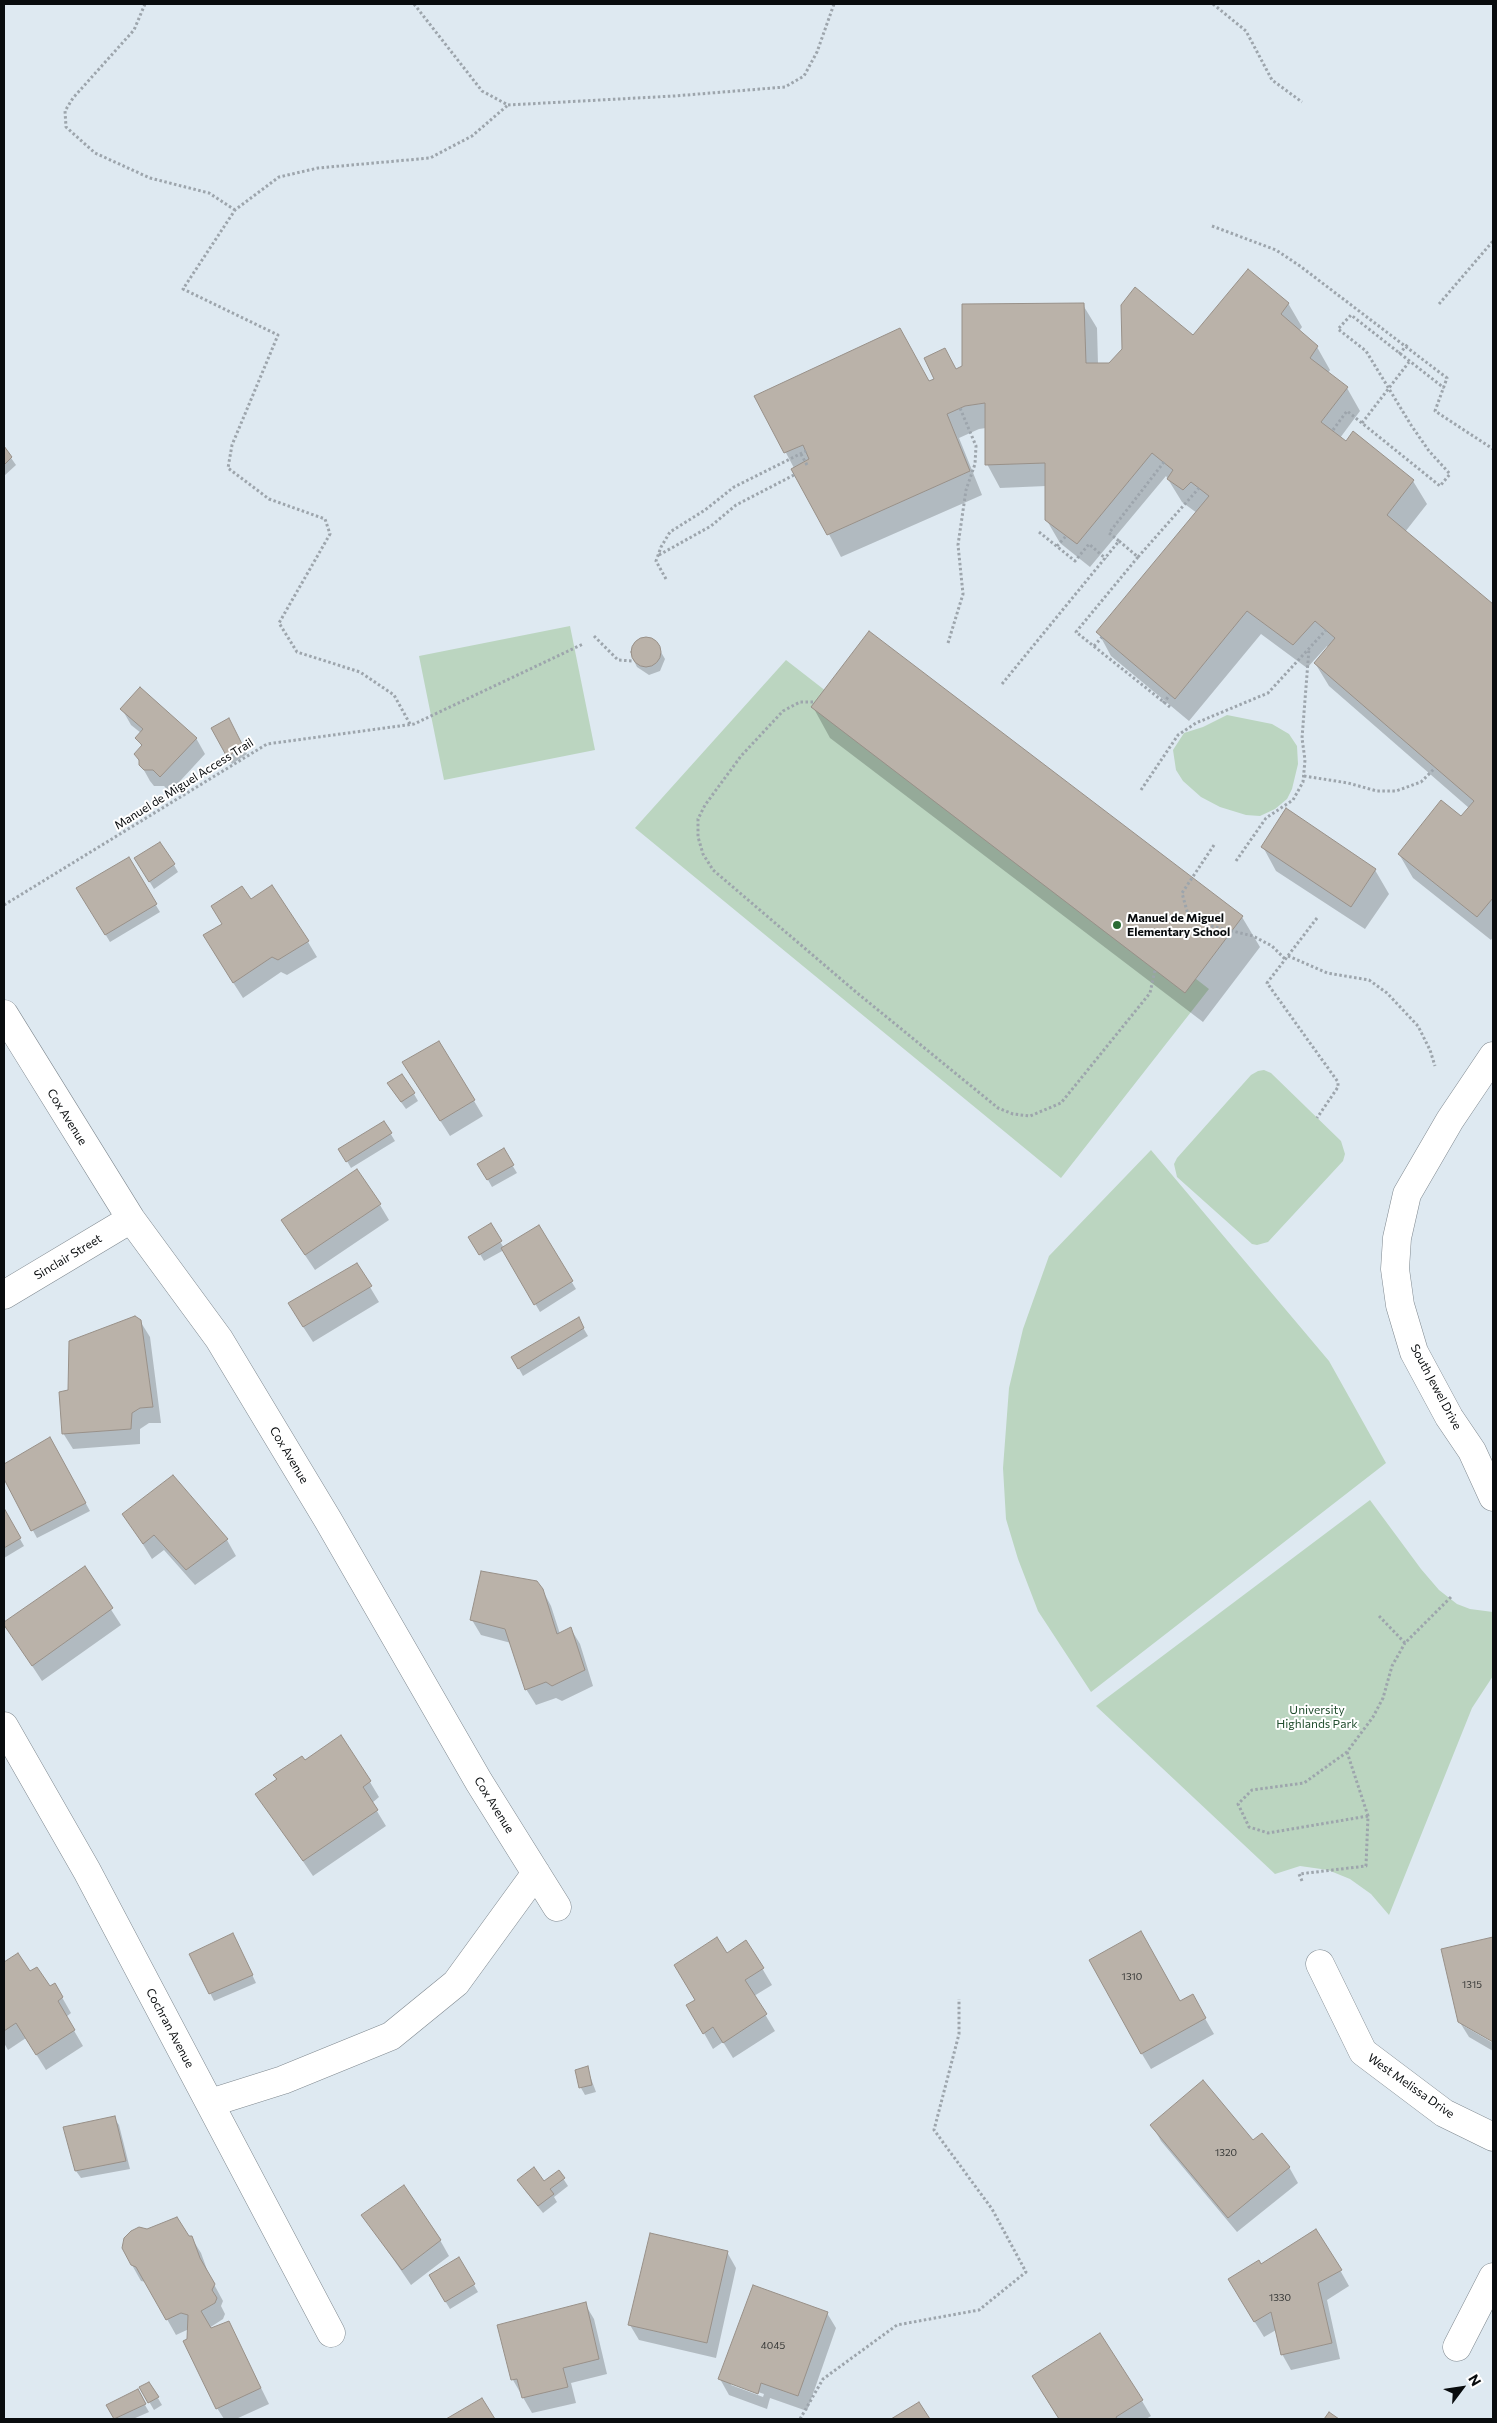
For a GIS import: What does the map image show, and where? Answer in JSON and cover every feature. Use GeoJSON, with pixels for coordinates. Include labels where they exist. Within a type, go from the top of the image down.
{"type":"FeatureCollection","features":[{"type":"Feature","properties":{"kind":"street","name":"Cox Avenue"},"geometry":{"type":"LineString","coordinates":[[4,1014],[131,1219],[219,1340],[328,1520],[479,1782],[557,1907]]}},
{"type":"Feature","properties":{"kind":"street","name":"South Jewel Drive"},"geometry":{"type":"LineString","coordinates":[[1493,1056],[1455,1112],[1406,1194],[1397,1238],[1395,1269],[1400,1305],[1414,1352],[1449,1417],[1472,1451],[1493,1497]]}},
{"type":"Feature","properties":{"kind":"street","name":"Sinclair Street"},"geometry":{"type":"LineString","coordinates":[[4,1295],[131,1219]]}},
{"type":"Feature","properties":{"kind":"street","name":"Cochran Avenue"},"geometry":{"type":"LineString","coordinates":[[4,1726],[87,1871],[331,2333]]}},
{"type":"Feature","properties":{"kind":"street"},"geometry":{"type":"LineString","coordinates":[[210,2103],[283,2080],[391,2036],[456,1983],[536,1873]]}},
{"type":"Feature","properties":{"kind":"street","name":"West Melissa Drive"},"geometry":{"type":"LineString","coordinates":[[1320,1964],[1363,2052],[1444,2113],[1493,2137]]}},
{"type":"Feature","properties":{"kind":"street"},"geometry":{"type":"LineString","coordinates":[[1457,2347],[1493,2277]]}},
{"type":"Feature","properties":{"kind":"path"},"geometry":{"type":"LineString","coordinates":[[145,4],[134,30],[73,98],[65,111],[66,127],[95,153],[150,178],[209,193],[235,210]]}},
{"type":"Feature","properties":{"kind":"path"},"geometry":{"type":"LineString","coordinates":[[414,4],[482,90],[508,105],[674,96],[785,87],[804,76],[817,52],[834,4]]}},
{"type":"Feature","properties":{"kind":"path"},"geometry":{"type":"LineString","coordinates":[[1213,4],[1246,32],[1272,80],[1302,102]]}},
{"type":"Feature","properties":{"kind":"path"},"geometry":{"type":"LineString","coordinates":[[410,724],[394,695],[360,672],[296,652],[279,623],[330,534],[325,519],[268,499],[228,468],[232,445],[278,335],[183,289],[235,210],[279,177],[318,168],[430,158],[472,136],[508,105]]}},
{"type":"Feature","properties":{"kind":"path"},"geometry":{"type":"LineString","coordinates":[[1212,226],[1276,250],[1407,344],[1447,378],[1435,411],[1493,449]]}},
{"type":"Feature","properties":{"kind":"path"},"geometry":{"type":"LineString","coordinates":[[1439,304],[1493,241]]}},
{"type":"Feature","properties":{"kind":"path"},"geometry":{"type":"LineString","coordinates":[[1332,430],[1347,411],[1440,486],[1450,474],[1429,451],[1388,390],[1366,351],[1338,329],[1350,315],[1444,388]]}},
{"type":"Feature","properties":{"kind":"path"},"geometry":{"type":"LineString","coordinates":[[1399,354],[1407,344]]}},
{"type":"Feature","properties":{"kind":"path"},"geometry":{"type":"LineString","coordinates":[[1362,424],[1409,362]]}},
{"type":"Feature","properties":{"kind":"path"},"geometry":{"type":"LineString","coordinates":[[948,643],[963,594],[958,545],[966,490],[975,464],[976,446],[960,408]]}},
{"type":"Feature","properties":{"kind":"path"},"geometry":{"type":"LineString","coordinates":[[666,579],[656,561],[670,532],[705,510],[734,487],[806,451]]}},
{"type":"Feature","properties":{"kind":"path"},"geometry":{"type":"LineString","coordinates":[[801,454],[808,467]]}},
{"type":"Feature","properties":{"kind":"path"},"geometry":{"type":"LineString","coordinates":[[1138,557],[1109,532],[1164,462]]}},
{"type":"Feature","properties":{"kind":"path"},"geometry":{"type":"LineString","coordinates":[[658,555],[711,526],[736,505],[794,474]]}},
{"type":"Feature","properties":{"kind":"path"},"geometry":{"type":"LineString","coordinates":[[1170,707],[1076,632],[1138,557],[1200,488]]}},
{"type":"Feature","properties":{"kind":"path"},"geometry":{"type":"LineString","coordinates":[[1039,532],[1075,562],[1089,544],[1106,558]]}},
{"type":"Feature","properties":{"kind":"path"},"geometry":{"type":"LineString","coordinates":[[1057,546],[1066,536]]}},
{"type":"Feature","properties":{"kind":"path"},"geometry":{"type":"LineString","coordinates":[[1002,684],[1119,541]]}},
{"type":"Feature","properties":{"kind":"path"},"geometry":{"type":"LineString","coordinates":[[1141,790],[1178,735],[1196,723],[1268,693],[1326,630]]}},
{"type":"Feature","properties":{"kind":"path"},"geometry":{"type":"LineString","coordinates":[[594,636],[618,660],[633,661]]}},
{"type":"Feature","properties":{"kind":"path"},"geometry":{"type":"LineString","coordinates":[[1094,646],[1102,637]]}},
{"type":"Feature","properties":{"kind":"path","name":"Manuel de Miguel Access Trail"},"geometry":{"type":"LineString","coordinates":[[4,906],[267,744],[410,724],[583,644]]}},
{"type":"Feature","properties":{"kind":"path"},"geometry":{"type":"LineString","coordinates":[[1236,861],[1266,818],[1293,800],[1304,776],[1305,760],[1302,738],[1310,649]]}},
{"type":"Feature","properties":{"kind":"path"},"geometry":{"type":"LineString","coordinates":[[1163,703],[1170,695]]}},
{"type":"Feature","properties":{"kind":"path"},"geometry":{"type":"LineString","coordinates":[[814,702],[800,702],[783,711],[741,756],[705,805],[698,819],[698,837],[703,854],[713,870],[856,992],[998,1108],[1013,1114],[1030,1116],[1061,1103],[1071,1094],[1150,993],[1155,970]]}},
{"type":"Feature","properties":{"kind":"path"},"geometry":{"type":"LineString","coordinates":[[1304,776],[1348,783],[1377,791],[1396,791],[1421,782],[1436,768]]}},
{"type":"Feature","properties":{"kind":"path"},"geometry":{"type":"LineString","coordinates":[[1214,845],[1182,893],[1187,910],[1207,925],[1253,936],[1272,946],[1287,958],[1327,973],[1369,980],[1387,994],[1418,1026],[1430,1050],[1434,1066]]}},
{"type":"Feature","properties":{"kind":"path"},"geometry":{"type":"LineString","coordinates":[[1317,918],[1267,983],[1338,1082],[1338,1087],[1318,1118]]}},
{"type":"Feature","properties":{"kind":"path"},"geometry":{"type":"LineString","coordinates":[[1368,1816],[1268,1832],[1249,1827],[1238,1804],[1252,1790],[1304,1783],[1347,1752],[1373,1717],[1383,1698],[1392,1666],[1405,1643],[1451,1597]]}},
{"type":"Feature","properties":{"kind":"path"},"geometry":{"type":"LineString","coordinates":[[1379,1616],[1405,1643]]}},
{"type":"Feature","properties":{"kind":"path"},"geometry":{"type":"LineString","coordinates":[[1302,1881],[1299,1874],[1366,1866],[1368,1816],[1347,1752]]}},
{"type":"Feature","properties":{"kind":"path"},"geometry":{"type":"LineString","coordinates":[[800,2419],[823,2379],[897,2325],[979,2310],[1026,2272],[992,2209],[934,2130],[959,2034],[960,1999]]}},
{"type":"Feature","properties":{"kind":"green space"},"geometry":{"type":"Polygon","coordinates":[[[570,626],[595,750],[444,780],[419,656],[570,626]]]}},
{"type":"Feature","properties":{"kind":"green space"},"geometry":{"type":"Polygon","coordinates":[[[786,660],[1209,989],[1061,1178],[635,828],[786,660]]]}},
{"type":"Feature","properties":{"kind":"green space"},"geometry":{"type":"Polygon","coordinates":[[[1227,715],[1272,724],[1289,734],[1297,746],[1298,764],[1292,789],[1287,799],[1275,809],[1260,816],[1246,815],[1220,807],[1201,797],[1183,781],[1176,770],[1173,750],[1184,733],[1203,727],[1227,715]]]}},
{"type":"Feature","properties":{"kind":"green space"},"geometry":{"type":"Polygon","coordinates":[[[1264,1070],[1271,1073],[1341,1141],[1345,1154],[1343,1161],[1268,1242],[1257,1245],[1252,1244],[1177,1177],[1174,1164],[1177,1158],[1251,1075],[1264,1070]]]}},
{"type":"Feature","properties":{"kind":"green space"},"geometry":{"type":"Polygon","coordinates":[[[1151,1150],[1329,1361],[1386,1463],[1091,1692],[1038,1611],[1018,1559],[1006,1519],[1003,1468],[1009,1388],[1023,1329],[1049,1256],[1151,1150]]]}},
{"type":"Feature","properties":{"kind":"green space","name":"University Highlands Park"},"geometry":{"type":"Polygon","coordinates":[[[1370,1500],[1421,1569],[1439,1590],[1457,1604],[1470,1609],[1493,1612],[1493,1676],[1472,1708],[1389,1915],[1371,1894],[1350,1879],[1328,1870],[1300,1866],[1275,1874],[1096,1706],[1370,1500]]]}},
{"type":"Feature","properties":{"kind":"building"},"geometry":{"type":"Polygon","coordinates":[[[1248,269],[1289,303],[1281,314],[1318,346],[1310,358],[1348,387],[1321,422],[1346,441],[1353,431],[1414,480],[1387,515],[1493,604],[1493,898],[1477,917],[1398,854],[1441,800],[1461,816],[1474,801],[1314,663],[1335,638],[1315,621],[1293,645],[1247,611],[1175,699],[1096,632],[1209,496],[1191,482],[1183,490],[1167,479],[1173,470],[1152,453],[1077,544],[1045,520],[1045,463],[985,465],[985,403],[965,406],[947,414],[970,471],[827,535],[791,469],[809,459],[803,445],[784,453],[754,396],[900,328],[929,381],[934,379],[924,358],[945,348],[956,369],[962,366],[962,304],[1084,303],[1086,363],[1109,363],[1122,349],[1121,305],[1135,287],[1193,335],[1248,269]]]}},
{"type":"Feature","properties":{"kind":"building"},"geometry":{"type":"Polygon","coordinates":[[[4,446],[12,457],[4,465],[4,446]]]}},
{"type":"Feature","properties":{"kind":"building"},"geometry":{"type":"Polygon","coordinates":[[[869,631],[1243,916],[1185,993],[811,707],[869,631]]]}},
{"type":"Feature","properties":{"kind":"building"},"geometry":{"type":"Polygon","coordinates":[[[646,637],[657,641],[661,652],[657,663],[646,667],[635,663],[631,652],[635,641],[646,637]]]}},
{"type":"Feature","properties":{"kind":"building"},"geometry":{"type":"Polygon","coordinates":[[[140,687],[197,738],[160,777],[153,770],[144,770],[139,765],[139,760],[134,754],[142,745],[135,738],[143,729],[120,709],[140,687]]]}},
{"type":"Feature","properties":{"kind":"building"},"geometry":{"type":"Polygon","coordinates":[[[229,718],[243,746],[227,757],[211,728],[229,718]]]}},
{"type":"Feature","properties":{"kind":"building"},"geometry":{"type":"Polygon","coordinates":[[[1286,808],[1376,869],[1351,907],[1261,847],[1286,808]]]}},
{"type":"Feature","properties":{"kind":"building"},"geometry":{"type":"Polygon","coordinates":[[[160,842],[175,864],[149,882],[134,858],[160,842]]]}},
{"type":"Feature","properties":{"kind":"building"},"geometry":{"type":"Polygon","coordinates":[[[129,857],[157,904],[105,935],[76,888],[129,857]]]}},
{"type":"Feature","properties":{"kind":"building"},"geometry":{"type":"Polygon","coordinates":[[[272,885],[309,941],[278,960],[272,957],[233,983],[203,935],[222,924],[211,906],[242,886],[251,899],[272,885]]]}},
{"type":"Feature","properties":{"kind":"building"},"geometry":{"type":"Polygon","coordinates":[[[439,1041],[475,1100],[440,1121],[402,1062],[439,1041]]]}},
{"type":"Feature","properties":{"kind":"building"},"geometry":{"type":"Polygon","coordinates":[[[402,1074],[415,1093],[401,1102],[387,1083],[402,1074]]]}},
{"type":"Feature","properties":{"kind":"building"},"geometry":{"type":"Polygon","coordinates":[[[384,1121],[392,1133],[346,1162],[338,1149],[384,1121]]]}},
{"type":"Feature","properties":{"kind":"building"},"geometry":{"type":"Polygon","coordinates":[[[504,1148],[514,1165],[487,1180],[477,1164],[504,1148]]]}},
{"type":"Feature","properties":{"kind":"building"},"geometry":{"type":"Polygon","coordinates":[[[357,1169],[381,1204],[305,1255],[281,1220],[357,1169]]]}},
{"type":"Feature","properties":{"kind":"building"},"geometry":{"type":"Polygon","coordinates":[[[491,1223],[502,1241],[479,1255],[468,1237],[491,1223]]]}},
{"type":"Feature","properties":{"kind":"building"},"geometry":{"type":"Polygon","coordinates":[[[539,1225],[573,1281],[534,1305],[501,1248],[539,1225]]]}},
{"type":"Feature","properties":{"kind":"building"},"geometry":{"type":"Polygon","coordinates":[[[357,1263],[372,1286],[303,1327],[288,1303],[357,1263]]]}},
{"type":"Feature","properties":{"kind":"building"},"geometry":{"type":"Polygon","coordinates":[[[135,1316],[141,1320],[153,1407],[140,1408],[132,1413],[131,1429],[62,1434],[59,1392],[68,1390],[69,1341],[135,1316]]]}},
{"type":"Feature","properties":{"kind":"building"},"geometry":{"type":"Polygon","coordinates":[[[579,1317],[584,1328],[518,1369],[511,1357],[579,1317]]]}},
{"type":"Feature","properties":{"kind":"building"},"geometry":{"type":"Polygon","coordinates":[[[50,1437],[86,1503],[31,1531],[4,1479],[4,1464],[50,1437]]]}},
{"type":"Feature","properties":{"kind":"building"},"geometry":{"type":"Polygon","coordinates":[[[173,1475],[228,1539],[186,1570],[154,1535],[143,1544],[122,1514],[173,1475]]]}},
{"type":"Feature","properties":{"kind":"building"},"geometry":{"type":"Polygon","coordinates":[[[4,1508],[21,1538],[4,1548],[4,1508]]]}},
{"type":"Feature","properties":{"kind":"building"},"geometry":{"type":"Polygon","coordinates":[[[85,1566],[113,1608],[32,1666],[4,1625],[4,1622],[85,1566]]]}},
{"type":"Feature","properties":{"kind":"building"},"geometry":{"type":"Polygon","coordinates":[[[481,1571],[537,1581],[543,1589],[557,1634],[571,1627],[585,1670],[552,1686],[546,1682],[525,1690],[505,1629],[470,1620],[481,1571]]]}},
{"type":"Feature","properties":{"kind":"building"},"geometry":{"type":"Polygon","coordinates":[[[341,1735],[371,1781],[363,1787],[378,1810],[303,1861],[255,1794],[277,1779],[273,1775],[302,1756],[305,1760],[341,1735]]]}},
{"type":"Feature","properties":{"kind":"building"},"geometry":{"type":"Polygon","coordinates":[[[1141,1931],[1180,2001],[1193,1994],[1206,2018],[1141,2054],[1089,1960],[1141,1931]]]}},
{"type":"Feature","properties":{"kind":"building"},"geometry":{"type":"Polygon","coordinates":[[[233,1933],[253,1975],[209,1994],[189,1954],[233,1933]]]}},
{"type":"Feature","properties":{"kind":"building"},"geometry":{"type":"Polygon","coordinates":[[[717,1937],[727,1953],[746,1940],[764,1968],[745,1980],[767,2014],[723,2043],[713,2027],[703,2034],[686,2005],[695,2000],[674,1965],[717,1937]]]}},
{"type":"Feature","properties":{"kind":"building"},"geometry":{"type":"Polygon","coordinates":[[[1493,1937],[1493,2042],[1458,2022],[1441,1949],[1493,1937]]]}},
{"type":"Feature","properties":{"kind":"building"},"geometry":{"type":"Polygon","coordinates":[[[18,1953],[30,1971],[37,1967],[50,1986],[55,1983],[63,1997],[58,2001],[75,2030],[36,2055],[16,2023],[4,2031],[4,1962],[18,1953]]]}},
{"type":"Feature","properties":{"kind":"building"},"geometry":{"type":"Polygon","coordinates":[[[588,2066],[592,2085],[579,2088],[575,2070],[588,2066]]]}},
{"type":"Feature","properties":{"kind":"building"},"geometry":{"type":"Polygon","coordinates":[[[1203,2080],[1253,2140],[1262,2133],[1290,2167],[1228,2218],[1150,2125],[1203,2080]]]}},
{"type":"Feature","properties":{"kind":"building"},"geometry":{"type":"Polygon","coordinates":[[[115,2116],[126,2161],[75,2171],[63,2127],[115,2116]]]}},
{"type":"Feature","properties":{"kind":"building"},"geometry":{"type":"Polygon","coordinates":[[[534,2167],[544,2181],[559,2170],[565,2178],[550,2189],[554,2194],[538,2206],[517,2180],[534,2167]]]}},
{"type":"Feature","properties":{"kind":"building"},"geometry":{"type":"Polygon","coordinates":[[[404,2185],[441,2240],[402,2270],[361,2215],[404,2185]]]}},
{"type":"Feature","properties":{"kind":"building"},"geometry":{"type":"Polygon","coordinates":[[[177,2217],[189,2236],[192,2236],[200,2258],[215,2284],[212,2290],[217,2298],[215,2303],[201,2311],[211,2328],[229,2321],[261,2388],[216,2409],[183,2341],[187,2339],[188,2315],[181,2313],[166,2320],[136,2267],[131,2265],[122,2248],[124,2238],[131,2231],[139,2227],[147,2229],[177,2217]]]}},
{"type":"Feature","properties":{"kind":"building"},"geometry":{"type":"Polygon","coordinates":[[[1316,2229],[1342,2270],[1318,2283],[1332,2343],[1281,2355],[1271,2312],[1254,2322],[1228,2279],[1259,2260],[1261,2264],[1316,2229]]]}},
{"type":"Feature","properties":{"kind":"building"},"geometry":{"type":"Polygon","coordinates":[[[650,2233],[728,2251],[707,2343],[628,2325],[650,2233]]]}},
{"type":"Feature","properties":{"kind":"building"},"geometry":{"type":"Polygon","coordinates":[[[459,2257],[475,2284],[445,2302],[429,2275],[459,2257]]]}},
{"type":"Feature","properties":{"kind":"building"},"geometry":{"type":"Polygon","coordinates":[[[753,2285],[828,2312],[798,2396],[761,2383],[758,2394],[718,2379],[753,2285]]]}},
{"type":"Feature","properties":{"kind":"building"},"geometry":{"type":"Polygon","coordinates":[[[586,2302],[599,2359],[563,2368],[568,2387],[522,2398],[517,2379],[511,2380],[497,2325],[586,2302]]]}},
{"type":"Feature","properties":{"kind":"building"},"geometry":{"type":"Polygon","coordinates":[[[1100,2333],[1143,2400],[1116,2417],[1117,2419],[1059,2419],[1032,2376],[1100,2333]]]}},
{"type":"Feature","properties":{"kind":"building"},"geometry":{"type":"Polygon","coordinates":[[[149,2382],[159,2397],[148,2403],[139,2387],[149,2382]]]}},
{"type":"Feature","properties":{"kind":"building"},"geometry":{"type":"Polygon","coordinates":[[[138,2389],[146,2404],[114,2419],[106,2405],[138,2389]]]}},
{"type":"Feature","properties":{"kind":"building"},"geometry":{"type":"Polygon","coordinates":[[[482,2398],[495,2419],[446,2419],[482,2398]]]}},
{"type":"Feature","properties":{"kind":"building"},"geometry":{"type":"Polygon","coordinates":[[[919,2402],[930,2419],[891,2419],[919,2402]]]}},
{"type":"Feature","properties":{"kind":"building"},"geometry":{"type":"Polygon","coordinates":[[[1329,2412],[1339,2419],[1324,2419],[1329,2412]]]}},
{"type":"Feature","properties":{"kind":"place","name":"Manuel de Miguel Elementary School"},"geometry":{"type":"Point","coordinates":[1117,925]}}]}
